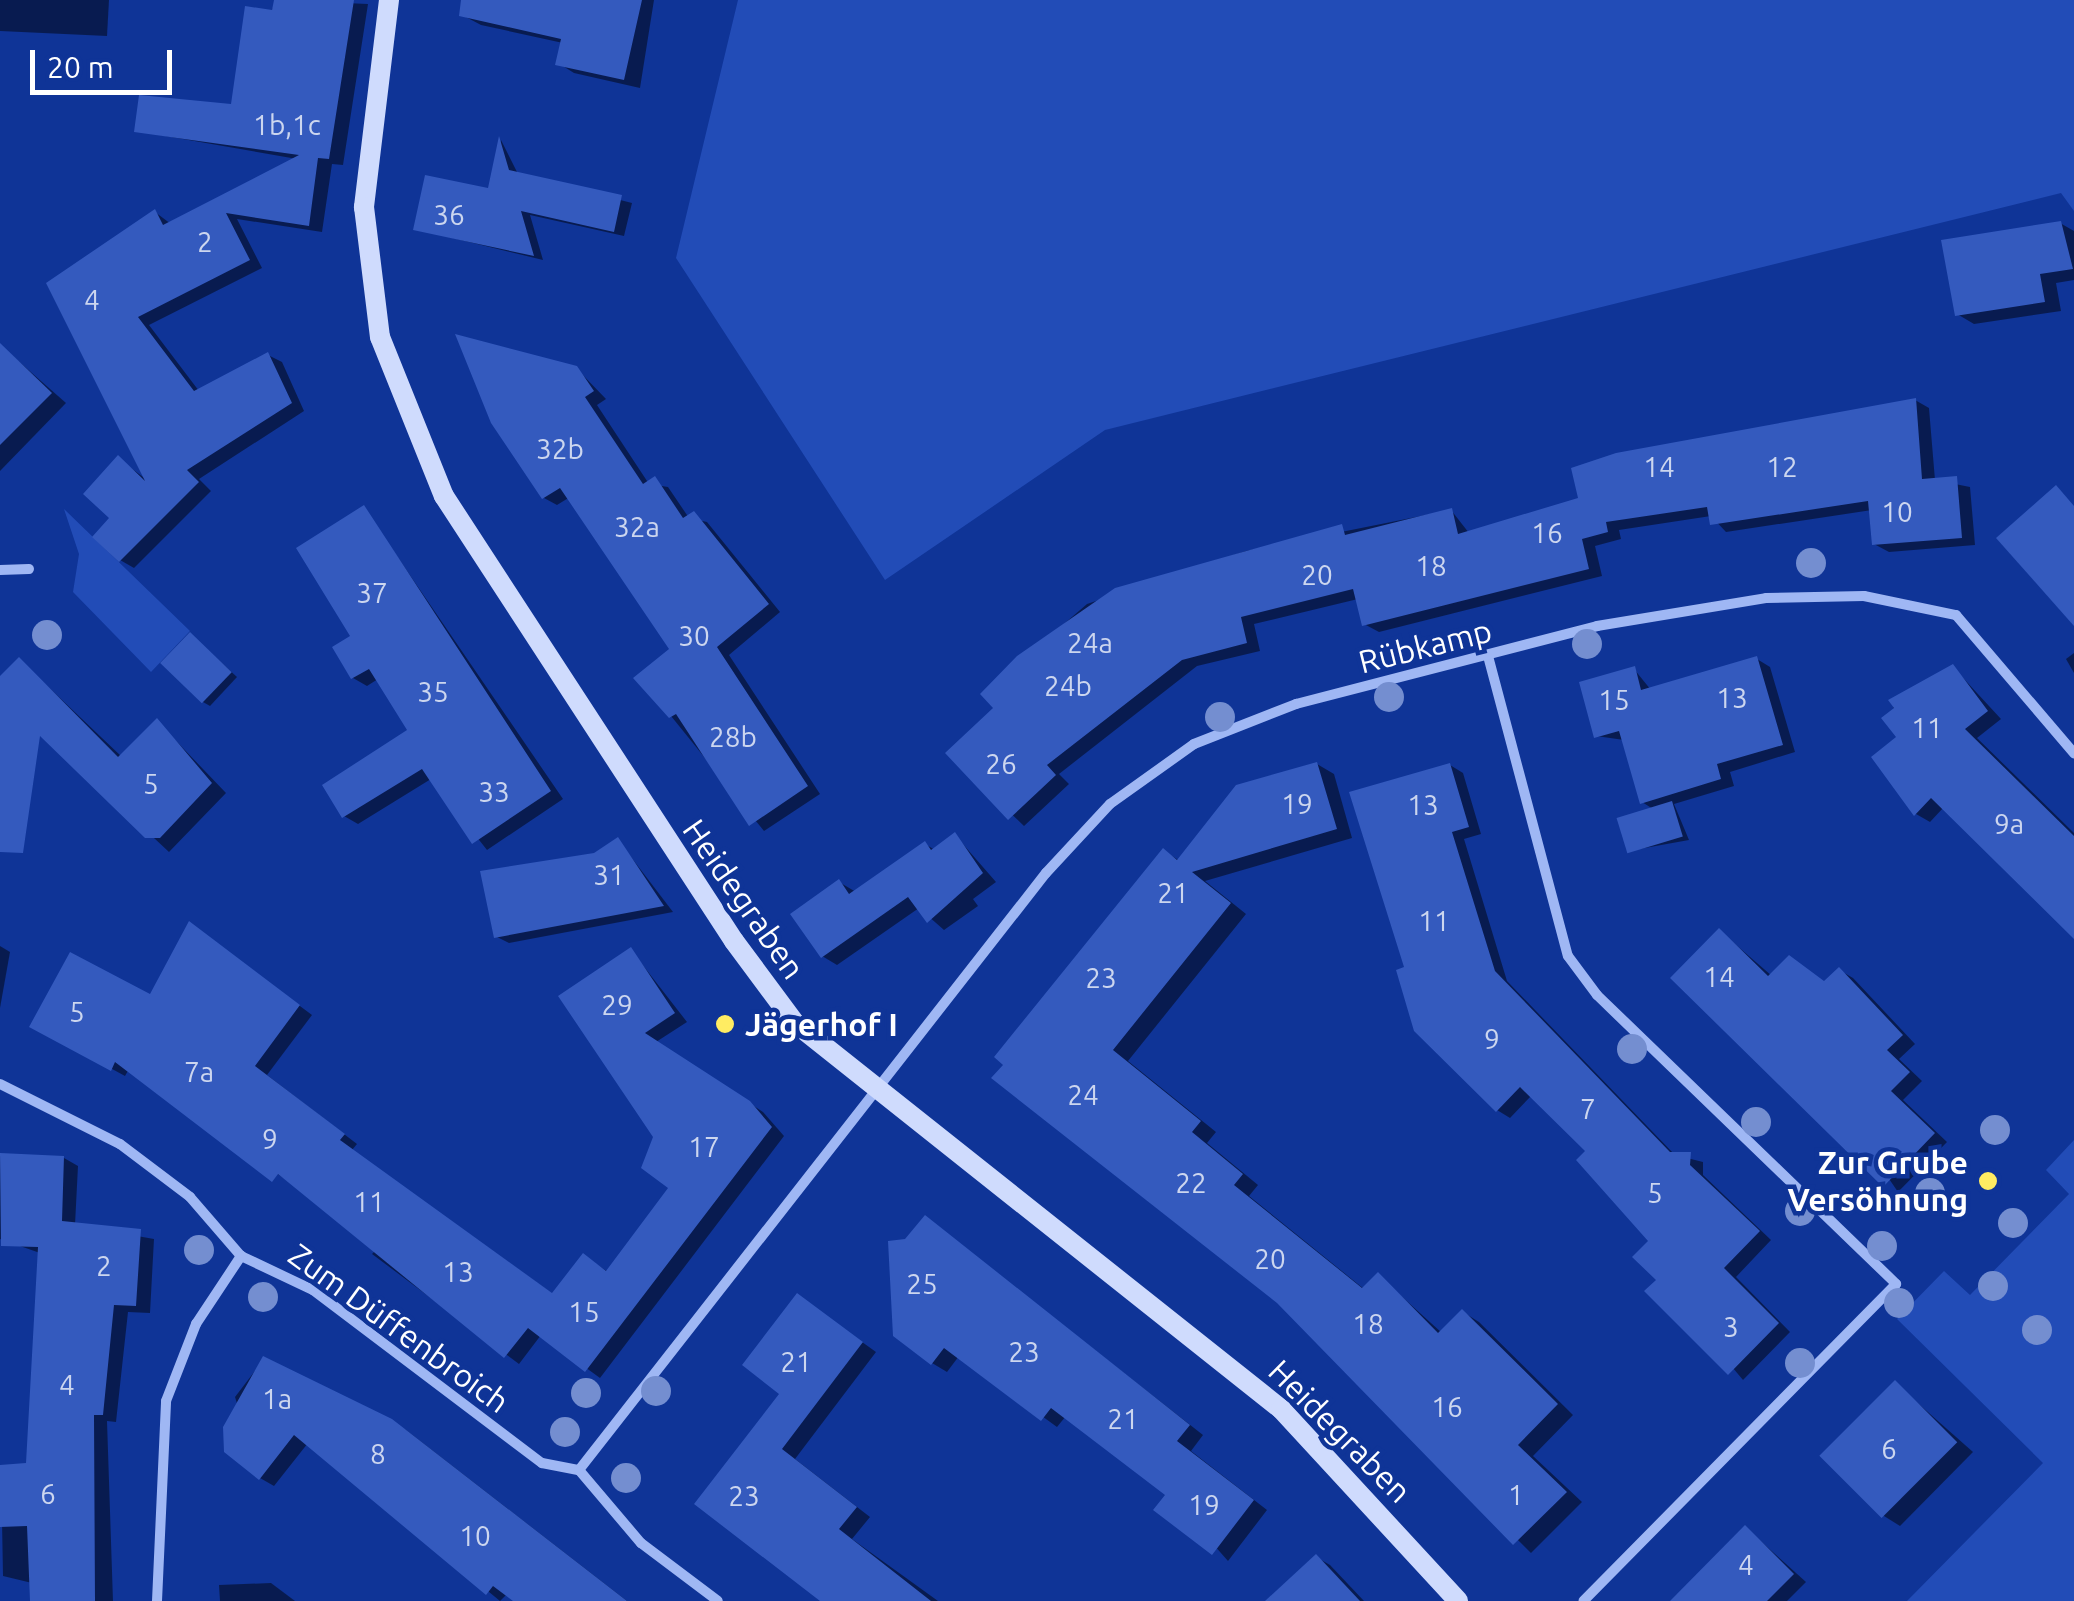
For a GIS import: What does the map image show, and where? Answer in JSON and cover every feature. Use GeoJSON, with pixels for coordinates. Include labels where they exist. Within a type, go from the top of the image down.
{"type":"FeatureCollection","features":[{"type":"Feature","properties":{"kind":"main road","name":"Heidegraben"},"geometry":{"type":"LineString","coordinates":[[390,0],[370,128],[365,270],[422,454],[744,956],[795,1023],[883,1088],[1281,1409],[1458,1601]]}},
{"type":"Feature","properties":{"kind":"street"},"geometry":{"type":"LineString","coordinates":[[0,570],[29,568]]}},
{"type":"Feature","properties":{"kind":"street","name":"Rübkamp"},"geometry":{"type":"LineString","coordinates":[[883,1088],[1046,874],[1152,771],[1194,744],[1296,704],[1488,656],[1766,598],[1885,598],[1974,628],[2074,753]]}},
{"type":"Feature","properties":{"kind":"street"},"geometry":{"type":"LineString","coordinates":[[1488,656],[1568,956],[1596,995],[1896,1284],[1584,1601]]}},
{"type":"Feature","properties":{"kind":"street","name":"Zum Düffenbroich"},"geometry":{"type":"LineString","coordinates":[[0,1084],[120,1144],[190,1197],[241,1256],[313,1290],[542,1463],[579,1470]]}},
{"type":"Feature","properties":{"kind":"street"},"geometry":{"type":"LineString","coordinates":[[718,1601],[641,1543],[579,1470],[883,1088]]}},
{"type":"Feature","properties":{"kind":"street"},"geometry":{"type":"LineString","coordinates":[[157,1601],[166,1401],[196,1324],[241,1256]]}},
{"type":"Feature","properties":{"kind":"shaded area"},"geometry":{"type":"Polygon","coordinates":[[[738,0],[2074,0],[2074,211],[2061,193],[1105,430],[885,580],[676,258],[738,0]]]}},
{"type":"Feature","properties":{"kind":"shaded area"},"geometry":{"type":"Polygon","coordinates":[[[64,509],[190,631],[151,672],[73,592],[79,554],[64,509]]]}},
{"type":"Feature","properties":{"kind":"shaded area"},"geometry":{"type":"Polygon","coordinates":[[[2074,1140],[2074,1601],[1907,1601],[2043,1463],[1897,1319],[1944,1271],[1970,1295],[2069,1194],[2046,1170],[2074,1140]]]}},
{"type":"Feature","properties":{"kind":"building"},"geometry":{"type":"Polygon","coordinates":[[[274,0],[354,0],[329,159],[318,158],[309,226],[226,213],[250,260],[138,317],[194,391],[268,352],[292,403],[187,470],[199,482],[119,562],[92,537],[109,518],[83,494],[118,455],[145,481],[46,283],[155,209],[163,225],[299,155],[134,132],[139,95],[231,104],[245,6],[272,10],[274,0]]]}},
{"type":"Feature","properties":{"kind":"building"},"geometry":{"type":"Polygon","coordinates":[[[461,0],[642,0],[624,80],[555,65],[561,39],[459,16],[461,0]]]}},
{"type":"Feature","properties":{"kind":"building"},"geometry":{"type":"Polygon","coordinates":[[[499,136],[509,170],[622,195],[614,232],[521,211],[534,256],[413,230],[425,175],[488,188],[499,136]]]}},
{"type":"Feature","properties":{"kind":"building"},"geometry":{"type":"Polygon","coordinates":[[[2061,221],[2073,269],[2040,274],[2045,302],[1955,316],[1941,240],[2061,221]]]}},
{"type":"Feature","properties":{"kind":"building"},"geometry":{"type":"Polygon","coordinates":[[[455,334],[577,366],[594,391],[585,397],[643,484],[655,476],[683,518],[694,511],[769,604],[717,647],[808,786],[749,826],[676,714],[669,718],[633,678],[669,649],[560,488],[542,499],[491,423],[455,334]]]}},
{"type":"Feature","properties":{"kind":"building"},"geometry":{"type":"Polygon","coordinates":[[[0,343],[52,393],[0,445],[0,343]]]}},
{"type":"Feature","properties":{"kind":"building"},"geometry":{"type":"Polygon","coordinates":[[[1916,398],[1922,479],[1957,476],[1962,538],[1872,545],[1868,501],[1710,525],[1707,507],[1606,522],[1608,532],[1582,539],[1589,569],[1362,626],[1353,589],[1241,617],[1247,643],[1182,660],[1047,765],[1056,775],[1008,820],[945,753],[993,708],[980,694],[1017,656],[1115,588],[1342,524],[1345,535],[1452,508],[1458,534],[1578,498],[1571,468],[1616,453],[1916,398]]]}},
{"type":"Feature","properties":{"kind":"building"},"geometry":{"type":"Polygon","coordinates":[[[2056,485],[2074,506],[2074,626],[1996,538],[2056,485]]]}},
{"type":"Feature","properties":{"kind":"building"},"geometry":{"type":"Polygon","coordinates":[[[364,505],[551,791],[472,844],[422,769],[342,818],[322,785],[407,730],[369,669],[351,679],[332,647],[350,636],[296,548],[364,505]]]}},
{"type":"Feature","properties":{"kind":"building"},"geometry":{"type":"Polygon","coordinates":[[[190,632],[232,672],[202,703],[160,663],[190,632]]]}},
{"type":"Feature","properties":{"kind":"building"},"geometry":{"type":"Polygon","coordinates":[[[1757,656],[1783,745],[1717,764],[1721,779],[1640,804],[1619,731],[1594,738],[1579,682],[1635,666],[1641,690],[1757,656]]]}},
{"type":"Feature","properties":{"kind":"building"},"geometry":{"type":"Polygon","coordinates":[[[19,657],[118,757],[157,718],[212,783],[160,838],[145,838],[40,736],[23,853],[0,852],[0,676],[19,657]]]}},
{"type":"Feature","properties":{"kind":"building"},"geometry":{"type":"Polygon","coordinates":[[[1953,664],[1988,711],[1965,729],[2074,836],[2074,939],[1931,798],[1914,816],[1871,757],[1896,737],[1881,718],[1894,708],[1888,700],[1953,664]]]}},
{"type":"Feature","properties":{"kind":"building"},"geometry":{"type":"Polygon","coordinates":[[[1317,762],[1337,829],[1192,872],[1231,903],[1113,1050],[1201,1121],[1192,1132],[1243,1174],[1234,1185],[1362,1288],[1378,1272],[1438,1333],[1462,1309],[1558,1404],[1518,1445],[1567,1492],[1513,1545],[1277,1303],[991,1078],[1003,1065],[994,1057],[1163,848],[1177,860],[1236,785],[1317,762]]]}},
{"type":"Feature","properties":{"kind":"building"},"geometry":{"type":"Polygon","coordinates":[[[1450,763],[1469,827],[1452,832],[1495,971],[1670,1152],[1691,1152],[1690,1165],[1760,1231],[1724,1268],[1779,1323],[1728,1375],[1644,1291],[1656,1280],[1632,1257],[1648,1241],[1576,1160],[1585,1151],[1520,1087],[1496,1112],[1414,1031],[1396,970],[1404,967],[1349,792],[1450,763]]]}},
{"type":"Feature","properties":{"kind":"building"},"geometry":{"type":"Polygon","coordinates":[[[1672,801],[1683,836],[1627,853],[1617,818],[1672,801]]]}},
{"type":"Feature","properties":{"kind":"building"},"geometry":{"type":"Polygon","coordinates":[[[955,832],[983,873],[927,923],[908,897],[821,958],[790,914],[839,879],[849,894],[925,841],[931,850],[955,832]]]}},
{"type":"Feature","properties":{"kind":"building"},"geometry":{"type":"Polygon","coordinates":[[[618,837],[664,906],[494,938],[480,871],[594,853],[618,837]]]}},
{"type":"Feature","properties":{"kind":"building"},"geometry":{"type":"Polygon","coordinates":[[[189,921],[300,1005],[255,1066],[345,1134],[340,1140],[552,1293],[583,1253],[606,1271],[668,1188],[641,1168],[653,1137],[558,996],[631,947],[675,1013],[645,1033],[750,1101],[772,1127],[585,1372],[528,1328],[504,1358],[278,1174],[272,1182],[115,1062],[111,1071],[29,1027],[70,952],[150,994],[189,921]]]}},
{"type":"Feature","properties":{"kind":"building"},"geometry":{"type":"Polygon","coordinates":[[[1719,928],[1768,976],[1789,955],[1824,981],[1839,967],[1903,1035],[1887,1050],[1910,1072],[1891,1091],[1935,1133],[1883,1187],[1670,978],[1719,928]]]}},
{"type":"Feature","properties":{"kind":"building"},"geometry":{"type":"Polygon","coordinates":[[[0,1153],[64,1156],[62,1221],[141,1229],[136,1306],[114,1305],[103,1415],[94,1415],[95,1601],[30,1601],[27,1526],[0,1527],[0,1465],[26,1463],[38,1247],[1,1246],[0,1153]]]}},
{"type":"Feature","properties":{"kind":"building"},"geometry":{"type":"Polygon","coordinates":[[[925,1215],[1190,1425],[1177,1441],[1254,1500],[1212,1555],[1153,1510],[1165,1495],[1051,1408],[1041,1421],[944,1348],[931,1365],[893,1336],[888,1241],[905,1239],[925,1215]]]}},
{"type":"Feature","properties":{"kind":"building"},"geometry":{"type":"Polygon","coordinates":[[[797,1293],[863,1342],[782,1449],[857,1507],[839,1529],[931,1601],[820,1601],[694,1504],[779,1394],[742,1365],[797,1293]]]}},
{"type":"Feature","properties":{"kind":"building"},"geometry":{"type":"Polygon","coordinates":[[[263,1356],[392,1419],[627,1601],[513,1601],[493,1586],[486,1595],[294,1435],[259,1480],[224,1452],[223,1427],[263,1356]]]}},
{"type":"Feature","properties":{"kind":"building"},"geometry":{"type":"Polygon","coordinates":[[[1895,1380],[1957,1442],[1882,1518],[1819,1456],[1895,1380]]]}},
{"type":"Feature","properties":{"kind":"building"},"geometry":{"type":"Polygon","coordinates":[[[1745,1525],[1794,1574],[1767,1601],[1670,1601],[1745,1525]]]}},
{"type":"Feature","properties":{"kind":"building"},"geometry":{"type":"Polygon","coordinates":[[[1316,1554],[1360,1601],[1265,1601],[1316,1554]]]}},
{"type":"Feature","properties":{"kind":"place","name":"Jägerhof I"},"geometry":{"type":"Point","coordinates":[725,1024]}},
{"type":"Feature","properties":{"kind":"place","name":"Zur Grube Versöhnung"},"geometry":{"type":"Point","coordinates":[1988,1181]}}]}
